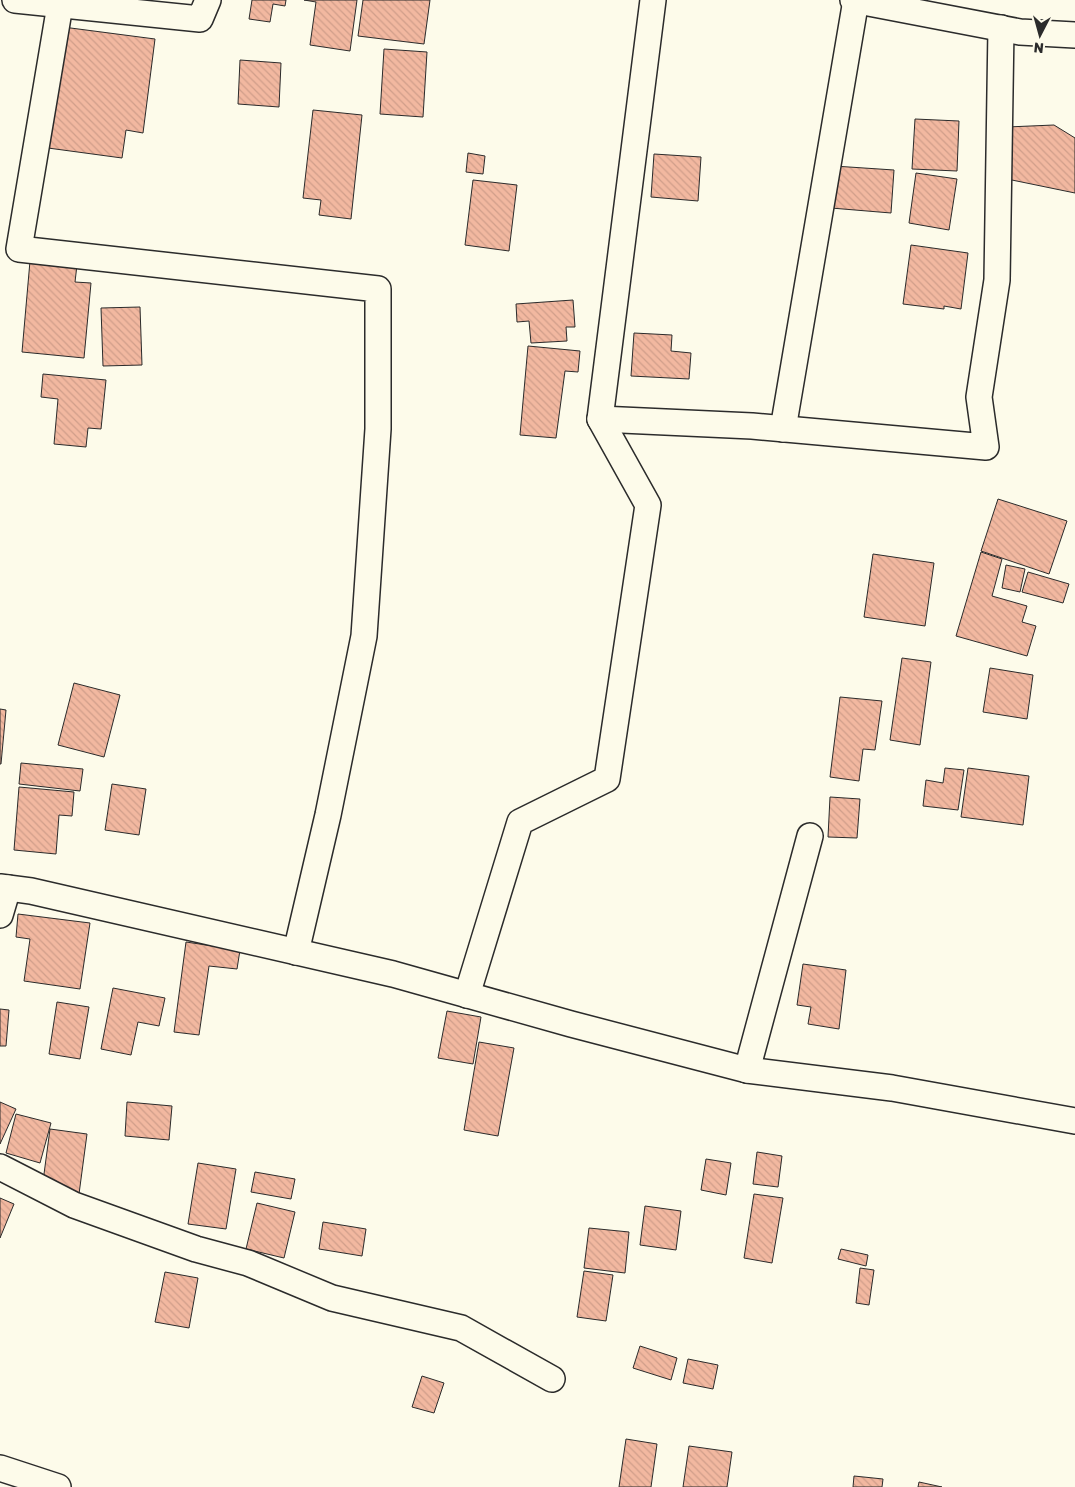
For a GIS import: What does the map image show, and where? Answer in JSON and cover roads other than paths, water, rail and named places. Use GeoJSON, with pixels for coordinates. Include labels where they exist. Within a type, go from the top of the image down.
{"type":"FeatureCollection","features":[{"type":"Feature","properties":{"kind":"street"},"geometry":{"type":"LineString","coordinates":[[16,0],[200,19],[208,0]]}},
{"type":"Feature","properties":{"kind":"street"},"geometry":{"type":"LineString","coordinates":[[467,995],[520,822],[606,779],[648,505],[600,419],[653,0]]}},
{"type":"Feature","properties":{"kind":"street"},"geometry":{"type":"LineString","coordinates":[[783,429],[855,0],[1020,32],[1075,35]]}},
{"type":"Feature","properties":{"kind":"street"},"geometry":{"type":"LineString","coordinates":[[60,5],[19,249],[378,289],[378,429],[364,636],[328,815],[296,952]]}},
{"type":"Feature","properties":{"kind":"street"},"geometry":{"type":"LineString","coordinates":[[600,419],[783,429],[986,447],[979,397],[996,280],[1001,28]]}},
{"type":"Feature","properties":{"kind":"street"},"geometry":{"type":"LineString","coordinates":[[747,1070],[810,836]]}},
{"type":"Feature","properties":{"kind":"street"},"geometry":{"type":"LineString","coordinates":[[0,915],[4,888],[32,891],[393,974],[747,1070],[892,1088],[1075,1121]]}},
{"type":"Feature","properties":{"kind":"street"},"geometry":{"type":"LineString","coordinates":[[0,1167],[74,1205],[196,1249],[248,1263],[332,1298],[460,1328],[552,1379]]}},
{"type":"Feature","properties":{"kind":"street"},"geometry":{"type":"LineString","coordinates":[[0,1468],[58,1487]]}}]}
